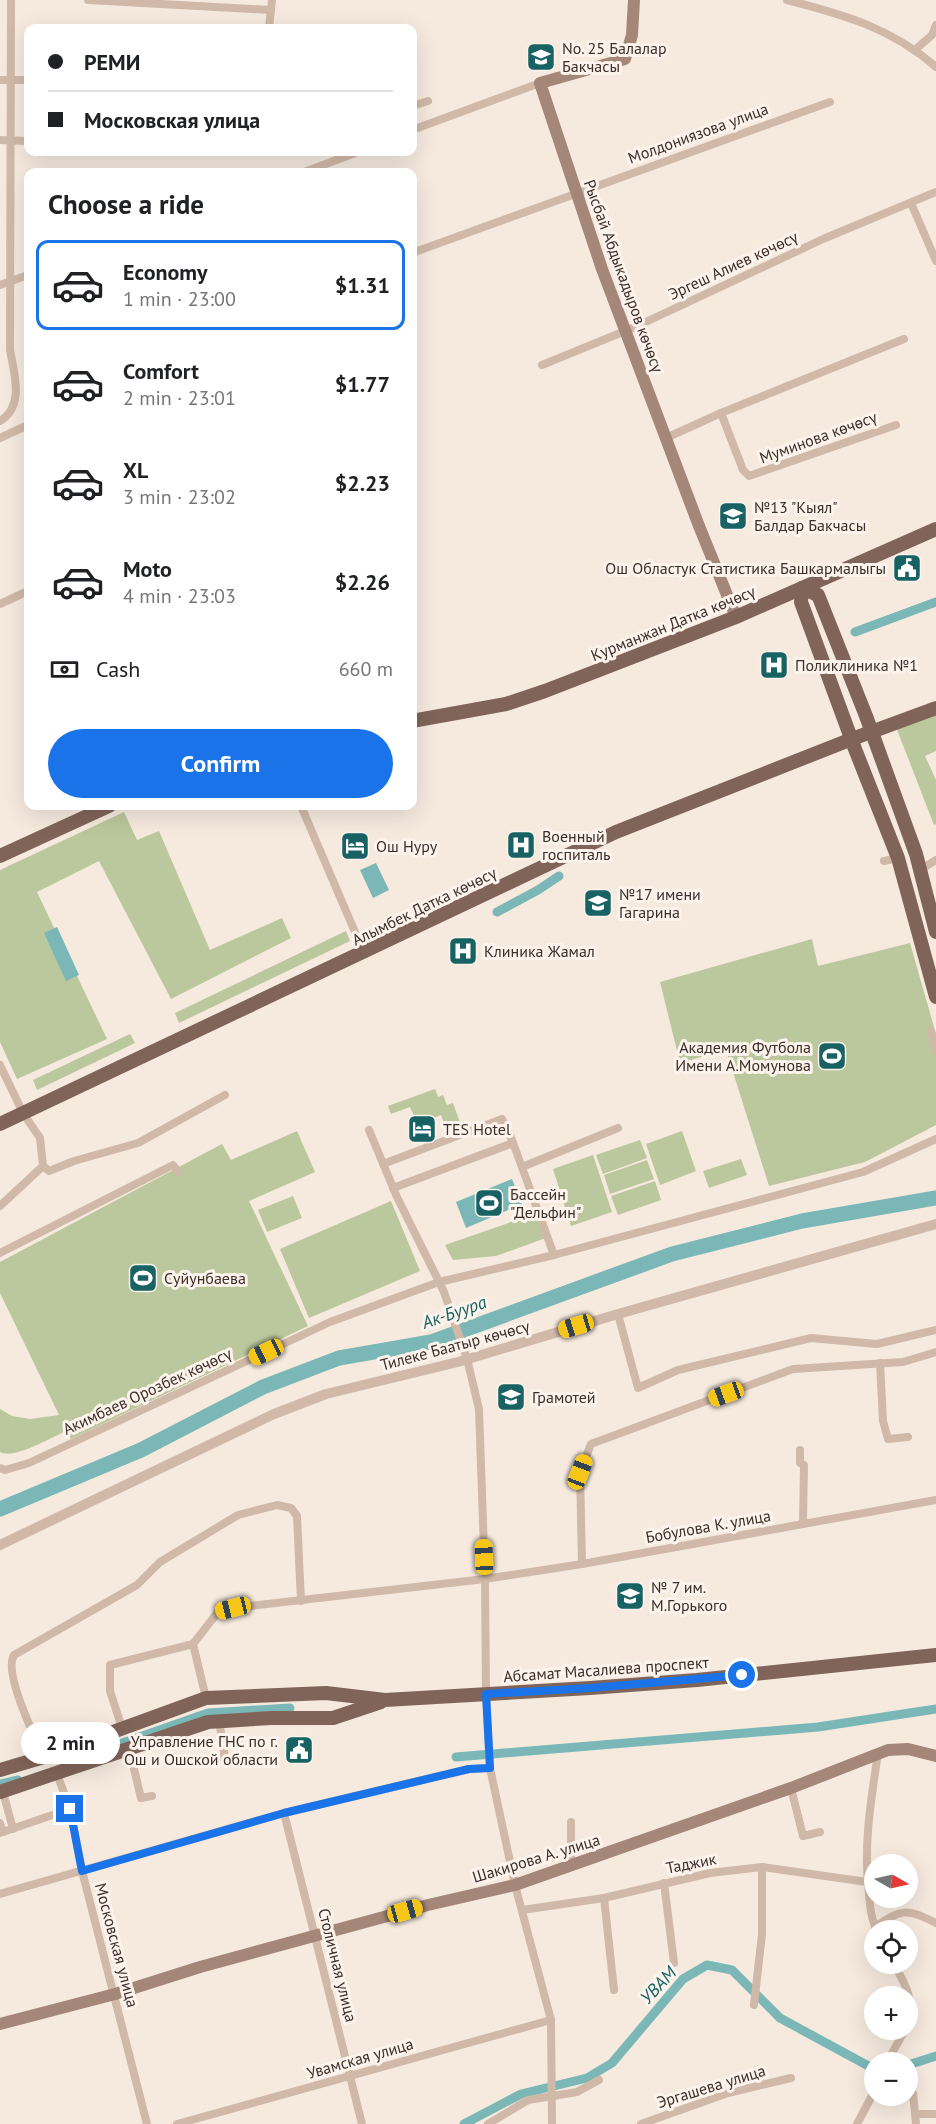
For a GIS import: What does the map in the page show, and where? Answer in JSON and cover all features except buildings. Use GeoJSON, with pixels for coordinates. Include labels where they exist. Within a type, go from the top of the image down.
{"type":"FeatureCollection","features":[{"type":"Feature","properties":{"kind":"main road"},"geometry":{"type":"LineString","coordinates":[[540,82],[625,59],[632,35],[634,0]]}},
{"type":"Feature","properties":{"kind":"main road","name":"Рысбай Абдыкадыров көчөсү"},"geometry":{"type":"LineString","coordinates":[[540,82],[625,331],[736,617]]}},
{"type":"Feature","properties":{"kind":"main road","name":"Курманжан Датка көчөсү"},"geometry":{"type":"LineString","coordinates":[[417,720],[506,704],[532,696],[736,617],[936,529]]}},
{"type":"Feature","properties":{"kind":"main road"},"geometry":{"type":"LineString","coordinates":[[936,932],[916,854],[818,595],[802,588],[801,602],[898,858],[936,997]]}},
{"type":"Feature","properties":{"kind":"main road","name":"Алымбек Датка көчөсү"},"geometry":{"type":"LineString","coordinates":[[0,1124],[616,832],[936,708]]}},
{"type":"Feature","properties":{"kind":"main road"},"geometry":{"type":"LineString","coordinates":[[0,856],[100,810]]}},
{"type":"Feature","properties":{"kind":"main road","name":"Абсамат Масалиева проспект"},"geometry":{"type":"LineString","coordinates":[[0,1770],[44,1757],[206,1698],[326,1693],[385,1700],[685,1681],[936,1655]]}},
{"type":"Feature","properties":{"kind":"main road","name":"Абсамат Масалиева проспект"},"geometry":{"type":"LineString","coordinates":[[1,1792],[208,1722],[333,1718],[385,1700]]}},
{"type":"Feature","properties":{"kind":"main road","name":"Шакирова А. улица"},"geometry":{"type":"LineString","coordinates":[[0,2024],[115,1994],[200,1967],[428,1905],[515,1885],[791,1788],[878,1753],[908,1749],[936,1756]]}},
{"type":"Feature","properties":{"kind":"street"},"geometry":{"type":"LineString","coordinates":[[0,421],[5,418],[17,396],[10,350],[11,0]]}},
{"type":"Feature","properties":{"kind":"street"},"geometry":{"type":"LineString","coordinates":[[88,0],[271,10]]}},
{"type":"Feature","properties":{"kind":"street"},"geometry":{"type":"LineString","coordinates":[[269,24],[272,0]]}},
{"type":"Feature","properties":{"kind":"street"},"geometry":{"type":"LineString","coordinates":[[787,0],[833,12],[885,31],[916,49],[936,67]]}},
{"type":"Feature","properties":{"kind":"street"},"geometry":{"type":"LineString","coordinates":[[916,49],[932,35],[936,26]]}},
{"type":"Feature","properties":{"kind":"street"},"geometry":{"type":"LineString","coordinates":[[0,80],[24,80]]}},
{"type":"Feature","properties":{"kind":"street"},"geometry":{"type":"LineString","coordinates":[[417,128],[540,82]]}},
{"type":"Feature","properties":{"kind":"street"},"geometry":{"type":"LineString","coordinates":[[417,104],[428,101]]}},
{"type":"Feature","properties":{"kind":"street","name":"Молдониязова улица"},"geometry":{"type":"LineString","coordinates":[[417,251],[830,102]]}},
{"type":"Feature","properties":{"kind":"street"},"geometry":{"type":"LineString","coordinates":[[0,140],[24,141]]}},
{"type":"Feature","properties":{"kind":"street"},"geometry":{"type":"LineString","coordinates":[[315,168],[347,156]]}},
{"type":"Feature","properties":{"kind":"street","name":"Эргеш Алиев көчөсү"},"geometry":{"type":"LineString","coordinates":[[542,365],[625,331],[823,239],[936,192]]}},
{"type":"Feature","properties":{"kind":"street"},"geometry":{"type":"LineString","coordinates":[[910,203],[936,261]]}},
{"type":"Feature","properties":{"kind":"street"},"geometry":{"type":"LineString","coordinates":[[0,285],[24,276]]}},
{"type":"Feature","properties":{"kind":"street"},"geometry":{"type":"LineString","coordinates":[[666,438],[721,413],[904,339]]}},
{"type":"Feature","properties":{"kind":"street","name":"Муминова көчөсү"},"geometry":{"type":"LineString","coordinates":[[721,413],[743,470],[749,476],[896,425]]}},
{"type":"Feature","properties":{"kind":"street"},"geometry":{"type":"LineString","coordinates":[[0,438],[24,427]]}},
{"type":"Feature","properties":{"kind":"street"},"geometry":{"type":"LineString","coordinates":[[0,604],[24,593]]}},
{"type":"Feature","properties":{"kind":"street"},"geometry":{"type":"LineString","coordinates":[[303,810],[364,953]]}},
{"type":"Feature","properties":{"kind":"street"},"geometry":{"type":"LineString","coordinates":[[884,861],[898,858]]}},
{"type":"Feature","properties":{"kind":"street"},"geometry":{"type":"LineString","coordinates":[[920,870],[936,860]]}},
{"type":"Feature","properties":{"kind":"street"},"geometry":{"type":"LineString","coordinates":[[931,1031],[936,1050]]}},
{"type":"Feature","properties":{"kind":"street"},"geometry":{"type":"LineString","coordinates":[[0,1065],[23,1113],[40,1138],[43,1166],[49,1171],[74,1161],[138,1143],[225,1095]]}},
{"type":"Feature","properties":{"kind":"street"},"geometry":{"type":"LineString","coordinates":[[383,1164],[501,1119],[513,1143],[554,1256]]}},
{"type":"Feature","properties":{"kind":"street"},"geometry":{"type":"LineString","coordinates":[[522,1167],[618,1128]]}},
{"type":"Feature","properties":{"kind":"street"},"geometry":{"type":"LineString","coordinates":[[369,1130],[393,1188],[445,1295],[467,1359],[479,1409],[489,1765],[515,1885],[551,2020],[552,2124]]}},
{"type":"Feature","properties":{"kind":"street","name":"Акимбаев Орозбек көчөсү"},"geometry":{"type":"LineString","coordinates":[[0,1468],[5,1470],[28,1463],[330,1322],[439,1282],[554,1256],[863,1172],[936,1138]]}},
{"type":"Feature","properties":{"kind":"street"},"geometry":{"type":"LineString","coordinates":[[393,1188],[513,1143]]}},
{"type":"Feature","properties":{"kind":"street"},"geometry":{"type":"LineString","coordinates":[[0,1253],[173,1165],[178,1172]]}},
{"type":"Feature","properties":{"kind":"street"},"geometry":{"type":"LineString","coordinates":[[0,1206],[43,1166]]}},
{"type":"Feature","properties":{"kind":"street","name":"Тилеке Баатыр көчөсү"},"geometry":{"type":"LineString","coordinates":[[0,1545],[274,1414],[326,1394],[467,1359],[936,1224]]}},
{"type":"Feature","properties":{"kind":"street"},"geometry":{"type":"LineString","coordinates":[[618,1314],[638,1388],[678,1370],[811,1338],[877,1344],[936,1330]]}},
{"type":"Feature","properties":{"kind":"street"},"geometry":{"type":"LineString","coordinates":[[582,1564],[580,1472],[591,1444],[793,1369],[903,1362],[936,1352]]}},
{"type":"Feature","properties":{"kind":"street"},"geometry":{"type":"LineString","coordinates":[[880,1364],[883,1421],[888,1439],[908,1437]]}},
{"type":"Feature","properties":{"kind":"street"},"geometry":{"type":"LineString","coordinates":[[800,1450],[800,1463],[804,1465],[803,1524]]}},
{"type":"Feature","properties":{"kind":"street","name":"Бобулова К. улица"},"geometry":{"type":"LineString","coordinates":[[193,1644],[214,1616],[221,1611],[233,1608],[485,1579],[582,1564],[936,1500]]}},
{"type":"Feature","properties":{"kind":"street"},"geometry":{"type":"LineString","coordinates":[[44,1757],[18,1694],[11,1664],[14,1654],[137,1584],[160,1562],[211,1530],[238,1515],[277,1505],[291,1508],[297,1516],[301,1601]]}},
{"type":"Feature","properties":{"kind":"street"},"geometry":{"type":"LineString","coordinates":[[122,1728],[110,1691],[110,1665],[193,1644],[206,1698]]}},
{"type":"Feature","properties":{"kind":"street"},"geometry":{"type":"LineString","coordinates":[[217,1758],[225,1757],[219,1721]]}},
{"type":"Feature","properties":{"kind":"street"},"geometry":{"type":"LineString","coordinates":[[129,1748],[141,1798],[152,1796]]}},
{"type":"Feature","properties":{"kind":"street"},"geometry":{"type":"LineString","coordinates":[[867,1854],[867,1822],[878,1753]]}},
{"type":"Feature","properties":{"kind":"street"},"geometry":{"type":"LineString","coordinates":[[0,1894],[284,1813],[489,1765]]}},
{"type":"Feature","properties":{"kind":"street","name":"Московская улица"},"geometry":{"type":"LineString","coordinates":[[57,1774],[70,1809],[82,1871],[147,2124]]}},
{"type":"Feature","properties":{"kind":"street"},"geometry":{"type":"LineString","coordinates":[[791,1788],[803,1836],[820,1832]]}},
{"type":"Feature","properties":{"kind":"street"},"geometry":{"type":"LineString","coordinates":[[1,1792],[13,1829]]}},
{"type":"Feature","properties":{"kind":"street"},"geometry":{"type":"LineString","coordinates":[[0,1823],[1,1833],[70,1809]]}},
{"type":"Feature","properties":{"kind":"street","name":"Столичная улица"},"geometry":{"type":"LineString","coordinates":[[284,1813],[362,2124]]}},
{"type":"Feature","properties":{"kind":"street"},"geometry":{"type":"LineString","coordinates":[[571,1822],[571,1866]]}},
{"type":"Feature","properties":{"kind":"street"},"geometry":{"type":"LineString","coordinates":[[754,2001],[762,1934],[762,1867]]}},
{"type":"Feature","properties":{"kind":"street","name":"Таджик"},"geometry":{"type":"LineString","coordinates":[[522,1910],[604,1898],[710,1873],[762,1867],[864,1882]]}},
{"type":"Feature","properties":{"kind":"street"},"geometry":{"type":"LineString","coordinates":[[664,1883],[674,1963]]}},
{"type":"Feature","properties":{"kind":"street"},"geometry":{"type":"LineString","coordinates":[[604,1898],[614,1990]]}},
{"type":"Feature","properties":{"kind":"street"},"geometry":{"type":"LineString","coordinates":[[887,1920],[895,1914],[906,1912],[920,1915],[936,1923]]}},
{"type":"Feature","properties":{"kind":"street","name":"Увамская улица"},"geometry":{"type":"LineString","coordinates":[[177,2124],[551,2020]]}},
{"type":"Feature","properties":{"kind":"street","name":"Эргашева улица"},"geometry":{"type":"LineString","coordinates":[[641,2124],[728,2093],[791,2078]]}},
{"type":"Feature","properties":{"kind":"street"},"geometry":{"type":"LineString","coordinates":[[488,2124],[528,2100],[577,2092],[598,2080]]}},
{"type":"Feature","properties":{"kind":"street"},"geometry":{"type":"LineString","coordinates":[[857,2124],[867,2106]]}},
{"type":"Feature","properties":{"kind":"street"},"geometry":{"type":"LineString","coordinates":[[915,2106],[916,2124]]}},
{"type":"Feature","properties":{"kind":"street"},"geometry":{"type":"LineString","coordinates":[[916,2114],[936,2114]]}},
{"type":"Feature","properties":{"kind":"green space"},"geometry":{"type":"Polygon","coordinates":[[[936,713],[936,751],[925,756],[936,780],[936,824],[934,825],[896,727],[936,713]]]}},
{"type":"Feature","properties":{"kind":"green space"},"geometry":{"type":"Polygon","coordinates":[[[124,812],[137,840],[159,831],[210,950],[282,918],[291,938],[171,999],[99,861],[37,892],[107,1039],[17,1079],[0,1042],[0,870],[124,812]]]}},
{"type":"Feature","properties":{"kind":"green space"},"geometry":{"type":"Polygon","coordinates":[[[346,931],[350,941],[179,1023],[175,1013],[346,931]]]}},
{"type":"Feature","properties":{"kind":"green space","name":"Академия Футбола Имени А.Момунова"},"geometry":{"type":"Polygon","coordinates":[[[812,939],[818,966],[910,943],[936,1034],[936,1125],[865,1162],[769,1186],[726,1050],[680,1063],[660,982],[812,939]]]}},
{"type":"Feature","properties":{"kind":"green space"},"geometry":{"type":"Polygon","coordinates":[[[130,1034],[135,1043],[37,1090],[33,1080],[130,1034]]]}},
{"type":"Feature","properties":{"kind":"green space"},"geometry":{"type":"Polygon","coordinates":[[[435,1089],[438,1097],[443,1095],[447,1105],[453,1103],[462,1128],[448,1134],[441,1115],[418,1124],[410,1107],[391,1114],[388,1106],[435,1089]]]}},
{"type":"Feature","properties":{"kind":"green space","name":"Суйунбаева"},"geometry":{"type":"Polygon","coordinates":[[[297,1131],[315,1172],[249,1201],[308,1326],[71,1439],[66,1431],[14,1453],[0,1452],[0,1409],[12,1416],[30,1419],[59,1415],[0,1293],[0,1262],[222,1144],[231,1160],[297,1131]]]}},
{"type":"Feature","properties":{"kind":"green space"},"geometry":{"type":"Polygon","coordinates":[[[682,1131],[696,1171],[660,1185],[646,1144],[682,1131]]]}},
{"type":"Feature","properties":{"kind":"green space"},"geometry":{"type":"Polygon","coordinates":[[[640,1140],[647,1158],[603,1174],[596,1155],[640,1140]]]}},
{"type":"Feature","properties":{"kind":"green space"},"geometry":{"type":"Polygon","coordinates":[[[593,1155],[612,1212],[571,1226],[553,1169],[593,1155]]]}},
{"type":"Feature","properties":{"kind":"green space"},"geometry":{"type":"Polygon","coordinates":[[[741,1159],[747,1175],[709,1188],[703,1171],[741,1159]]]}},
{"type":"Feature","properties":{"kind":"green space"},"geometry":{"type":"Polygon","coordinates":[[[647,1160],[654,1179],[610,1194],[604,1175],[647,1160]]]}},
{"type":"Feature","properties":{"kind":"green space"},"geometry":{"type":"Polygon","coordinates":[[[655,1181],[661,1200],[618,1215],[611,1196],[655,1181]]]}},
{"type":"Feature","properties":{"kind":"green space"},"geometry":{"type":"Polygon","coordinates":[[[293,1196],[302,1218],[267,1232],[258,1210],[293,1196]]]}},
{"type":"Feature","properties":{"kind":"green space"},"geometry":{"type":"Polygon","coordinates":[[[391,1201],[420,1271],[309,1318],[280,1249],[391,1201]]]}},
{"type":"Feature","properties":{"kind":"green space"},"geometry":{"type":"Polygon","coordinates":[[[537,1213],[546,1238],[496,1256],[453,1260],[445,1245],[537,1213]]]}},
{"type":"Feature","properties":{"kind":"water"},"geometry":{"type":"Polygon","coordinates":[[[376,863],[389,890],[373,898],[360,870],[376,863]]]}},
{"type":"Feature","properties":{"kind":"water"},"geometry":{"type":"Polygon","coordinates":[[[57,927],[79,975],[66,981],[44,933],[57,927]]]}},
{"type":"Feature","properties":{"kind":"water","name":"Бассейн \"Дельфин\""},"geometry":{"type":"Polygon","coordinates":[[[512,1179],[522,1204],[466,1228],[456,1202],[512,1179]]]}},
{"type":"Feature","properties":{"kind":"waterway"},"geometry":{"type":"LineString","coordinates":[[855,632],[936,602]]}},
{"type":"Feature","properties":{"kind":"waterway"},"geometry":{"type":"LineString","coordinates":[[497,912],[559,876]]}},
{"type":"Feature","properties":{"kind":"waterway","name":"Ак-Буура"},"geometry":{"type":"LineString","coordinates":[[0,1509],[141,1450],[263,1387],[339,1358],[431,1342],[672,1254],[802,1221],[936,1198]]}},
{"type":"Feature","properties":{"kind":"waterway"},"geometry":{"type":"LineString","coordinates":[[74,1760],[208,1713],[290,1708]]}},
{"type":"Feature","properties":{"kind":"waterway"},"geometry":{"type":"LineString","coordinates":[[456,1757],[818,1727],[936,1709]]}},
{"type":"Feature","properties":{"kind":"waterway"},"geometry":{"type":"LineString","coordinates":[[0,1784],[18,1780]]}},
{"type":"Feature","properties":{"kind":"waterway","name":"УВАМ"},"geometry":{"type":"LineString","coordinates":[[464,2124],[521,2094],[587,2078],[612,2063],[683,1979],[707,1965],[732,1970],[780,2018],[864,2064]]}},
{"type":"Feature","properties":{"kind":"waterway","name":"УВАМ"},"geometry":{"type":"LineString","coordinates":[[918,2062],[936,2056]]}},
{"type":"Feature","properties":{"kind":"place","name":"No. 25 Балалар Бакчасы"},"geometry":{"type":"Point","coordinates":[541,57]}},
{"type":"Feature","properties":{"kind":"place","name":"№13 \"Кыял\" Балдар Бакчасы"},"geometry":{"type":"Point","coordinates":[733,516]}},
{"type":"Feature","properties":{"kind":"place","name":"Ош Областук Статистика Башкармалыгы"},"geometry":{"type":"Point","coordinates":[907,568]}},
{"type":"Feature","properties":{"kind":"place","name":"Поликлиника №1"},"geometry":{"type":"Point","coordinates":[774,665]}},
{"type":"Feature","properties":{"kind":"place","name":"Военный госпиталь"},"geometry":{"type":"Point","coordinates":[521,845]}},
{"type":"Feature","properties":{"kind":"place","name":"Ош Нуру"},"geometry":{"type":"Point","coordinates":[355,846]}},
{"type":"Feature","properties":{"kind":"place","name":"№17 имени Гагарина"},"geometry":{"type":"Point","coordinates":[598,903]}},
{"type":"Feature","properties":{"kind":"place","name":"Клиника Жамал"},"geometry":{"type":"Point","coordinates":[463,951]}},
{"type":"Feature","properties":{"kind":"place","name":"Академия Футбола Имени А.Момунова"},"geometry":{"type":"Point","coordinates":[832,1056]}},
{"type":"Feature","properties":{"kind":"place","name":"TES Hotel"},"geometry":{"type":"Point","coordinates":[422,1129]}},
{"type":"Feature","properties":{"kind":"place","name":"Бассейн \"Дельфин\""},"geometry":{"type":"Point","coordinates":[489,1203]}},
{"type":"Feature","properties":{"kind":"place","name":"Суйунбаева"},"geometry":{"type":"Point","coordinates":[143,1278]}},
{"type":"Feature","properties":{"kind":"place","name":"Грамотей"},"geometry":{"type":"Point","coordinates":[511,1397]}},
{"type":"Feature","properties":{"kind":"place","name":"№ 7 им. М.Горького"},"geometry":{"type":"Point","coordinates":[630,1596]}},
{"type":"Feature","properties":{"kind":"place","name":"Управление ГНС по г. Ош и Ошской области"},"geometry":{"type":"Point","coordinates":[299,1750]}},
{"type":"Feature","properties":{"kind":"route"},"geometry":{"type":"LineString","coordinates":[[70,1809],[82,1871],[284,1813],[469,1769],[490,1768],[486,1694],[742,1675]]}}]}
